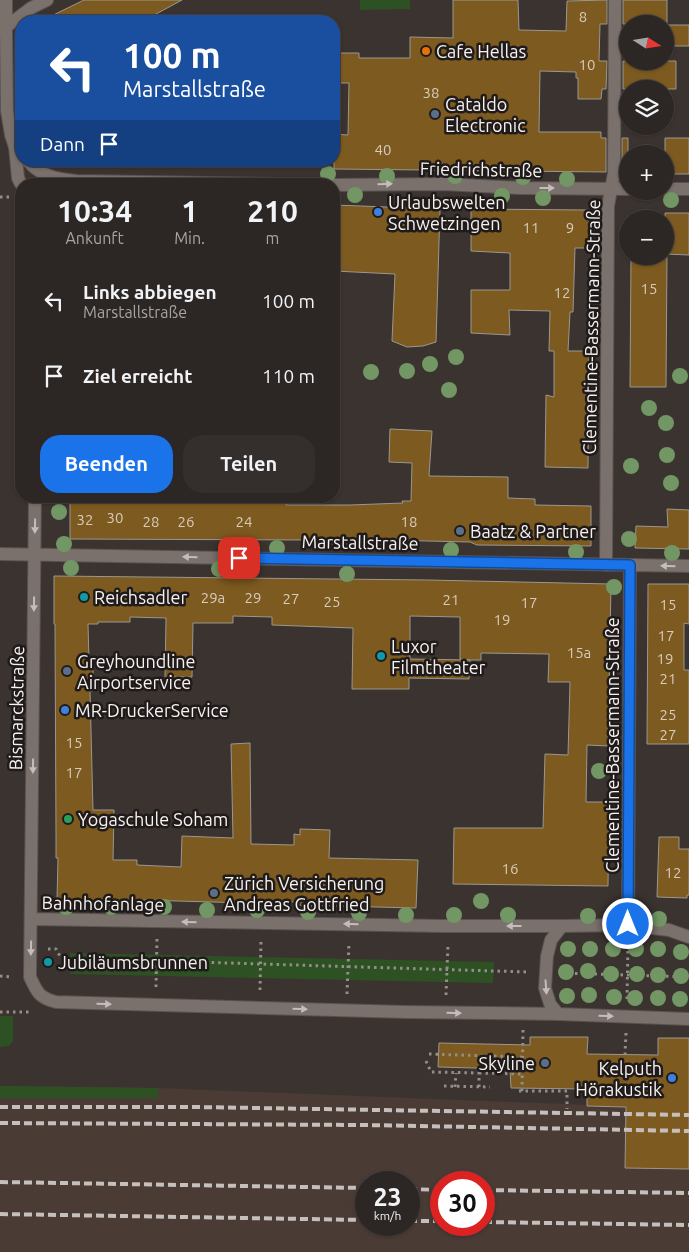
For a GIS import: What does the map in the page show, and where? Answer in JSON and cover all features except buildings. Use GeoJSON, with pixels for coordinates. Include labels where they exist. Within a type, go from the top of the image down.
{"type":"FeatureCollection","features":[{"type":"Feature","properties":{"kind":"street"},"geometry":{"type":"LineString","coordinates":[[6,0],[3,29],[4,108],[15,144]]}},
{"type":"Feature","properties":{"kind":"street"},"geometry":{"type":"LineString","coordinates":[[22,15],[47,0]]}},
{"type":"Feature","properties":{"kind":"street","name":"Clementine-Bassermann-Straße"},"geometry":{"type":"LineString","coordinates":[[606,565],[608,206],[614,173],[615,0]]}},
{"type":"Feature","properties":{"kind":"street"},"geometry":{"type":"LineString","coordinates":[[3,29],[15,20]]}},
{"type":"Feature","properties":{"kind":"street"},"geometry":{"type":"LineString","coordinates":[[32,167],[56,178]]}},
{"type":"Feature","properties":{"kind":"street","name":"Friedrichstraße"},"geometry":{"type":"LineString","coordinates":[[340,185],[435,184],[520,188],[619,188]]}},
{"type":"Feature","properties":{"kind":"street"},"geometry":{"type":"LineString","coordinates":[[674,189],[689,189]]}},
{"type":"Feature","properties":{"kind":"street","name":"Bismarckstraße"},"geometry":{"type":"LineString","coordinates":[[32,920],[36,503]]}},
{"type":"Feature","properties":{"kind":"street","name":"Marstallstraße"},"geometry":{"type":"LineString","coordinates":[[0,554],[689,566]]}},
{"type":"Feature","properties":{"kind":"street","name":"Clementine-Bassermann-Straße"},"geometry":{"type":"LineString","coordinates":[[628,924],[630,565]]}},
{"type":"Feature","properties":{"kind":"street","name":"Bahnhofanlage"},"geometry":{"type":"LineString","coordinates":[[689,937],[669,930],[628,924],[562,926],[32,920],[30,977],[41,997],[56,1002],[689,1019]]}},
{"type":"Feature","properties":{"kind":"street"},"geometry":{"type":"LineString","coordinates":[[558,1014],[550,1004],[545,988],[547,956],[551,940],[562,926]]}},
{"type":"Feature","properties":{"kind":"path"},"geometry":{"type":"LineString","coordinates":[[626,1017],[628,924]]}},
{"type":"Feature","properties":{"kind":"path"},"geometry":{"type":"LineString","coordinates":[[31,948],[56,949],[61,958],[689,977]]}},
{"type":"Feature","properties":{"kind":"path"},"geometry":{"type":"LineString","coordinates":[[156,955],[156,976]]}},
{"type":"Feature","properties":{"kind":"path"},"geometry":{"type":"LineString","coordinates":[[260,978],[261,957]]}},
{"type":"Feature","properties":{"kind":"path"},"geometry":{"type":"LineString","coordinates":[[348,980],[349,959]]}},
{"type":"Feature","properties":{"kind":"path"},"geometry":{"type":"LineString","coordinates":[[446,982],[447,962]]}},
{"type":"Feature","properties":{"kind":"path"},"geometry":{"type":"LineString","coordinates":[[0,1012],[30,1012]]}},
{"type":"Feature","properties":{"kind":"path"},"geometry":{"type":"LineString","coordinates":[[523,1014],[520,1091],[568,1092],[567,1109]]}},
{"type":"Feature","properties":{"kind":"path"},"geometry":{"type":"LineString","coordinates":[[429,1054],[522,1057]]}},
{"type":"Feature","properties":{"kind":"path"},"geometry":{"type":"LineString","coordinates":[[426,1061],[432,1072],[522,1074]]}},
{"type":"Feature","properties":{"kind":"path"},"geometry":{"type":"LineString","coordinates":[[455,1086],[456,1073]]}},
{"type":"Feature","properties":{"kind":"path"},"geometry":{"type":"LineString","coordinates":[[479,1073],[479,1087]]}},
{"type":"Feature","properties":{"kind":"path"},"geometry":{"type":"LineString","coordinates":[[444,1086],[490,1087]]}},
{"type":"Feature","properties":{"kind":"shaded area"},"geometry":{"type":"Polygon","coordinates":[[[0,1086],[158,1088],[689,1109],[689,1252],[0,1252],[0,1086]]]}},
{"type":"Feature","properties":{"kind":"green space"},"geometry":{"type":"Polygon","coordinates":[[[360,0],[410,0],[410,9],[360,10],[360,0]]]}},
{"type":"Feature","properties":{"kind":"green space"},"geometry":{"type":"Polygon","coordinates":[[[70,953],[494,962],[493,983],[70,974],[70,953]]]}},
{"type":"Feature","properties":{"kind":"green space"},"geometry":{"type":"Polygon","coordinates":[[[0,1016],[13,1016],[13,1041],[9,1046],[0,1047],[0,1016]]]}},
{"type":"Feature","properties":{"kind":"green space"},"geometry":{"type":"Polygon","coordinates":[[[0,1086],[158,1088],[158,1098],[0,1098],[0,1086]]]}},
{"type":"Feature","properties":{"kind":"railway"},"geometry":{"type":"LineString","coordinates":[[0,1107],[194,1107],[689,1115]]}},
{"type":"Feature","properties":{"kind":"railway"},"geometry":{"type":"LineString","coordinates":[[0,1123],[364,1125],[689,1131]]}},
{"type":"Feature","properties":{"kind":"railway"},"geometry":{"type":"LineString","coordinates":[[0,1182],[355,1188]]}},
{"type":"Feature","properties":{"kind":"railway"},"geometry":{"type":"LineString","coordinates":[[420,1189],[430,1190]]}},
{"type":"Feature","properties":{"kind":"railway"},"geometry":{"type":"LineString","coordinates":[[495,1190],[689,1193]]}},
{"type":"Feature","properties":{"kind":"railway"},"geometry":{"type":"LineString","coordinates":[[0,1214],[355,1220]]}},
{"type":"Feature","properties":{"kind":"railway"},"geometry":{"type":"LineString","coordinates":[[420,1221],[430,1221]]}},
{"type":"Feature","properties":{"kind":"railway"},"geometry":{"type":"LineString","coordinates":[[495,1222],[689,1225]]}},
{"type":"Feature","properties":{"kind":"place","name":"Cafe Hellas"},"geometry":{"type":"Point","coordinates":[426,51]}},
{"type":"Feature","properties":{"kind":"place","name":"Cataldo Electronic"},"geometry":{"type":"Point","coordinates":[435,114]}},
{"type":"Feature","properties":{"kind":"place","name":"Urlaubswelten Schwetzingen"},"geometry":{"type":"Point","coordinates":[378,212]}},
{"type":"Feature","properties":{"kind":"place","name":"Baatz & Partner"},"geometry":{"type":"Point","coordinates":[460,531]}},
{"type":"Feature","properties":{"kind":"place","name":"Reichsadler"},"geometry":{"type":"Point","coordinates":[84,597]}},
{"type":"Feature","properties":{"kind":"place","name":"Luxor Filmtheater"},"geometry":{"type":"Point","coordinates":[381,656]}},
{"type":"Feature","properties":{"kind":"place","name":"Greyhoundline Airportservice"},"geometry":{"type":"Point","coordinates":[67,671]}},
{"type":"Feature","properties":{"kind":"place","name":"MR-DruckerService"},"geometry":{"type":"Point","coordinates":[65,710]}},
{"type":"Feature","properties":{"kind":"place","name":"Yogaschule Soham"},"geometry":{"type":"Point","coordinates":[68,819]}},
{"type":"Feature","properties":{"kind":"place","name":"Zürich Versicherung Andreas Gottfried"},"geometry":{"type":"Point","coordinates":[214,893]}},
{"type":"Feature","properties":{"kind":"place","name":"Jubiläumsbrunnen"},"geometry":{"type":"Point","coordinates":[48,962]}},
{"type":"Feature","properties":{"kind":"place","name":"Skyline"},"geometry":{"type":"Point","coordinates":[545,1063]}},
{"type":"Feature","properties":{"kind":"place","name":"Kelputh Hörakustik"},"geometry":{"type":"Point","coordinates":[672,1078]}},
{"type":"Feature","properties":{"kind":"route"},"geometry":{"type":"LineString","coordinates":[[239,558],[630,565],[628,924]]}}]}
